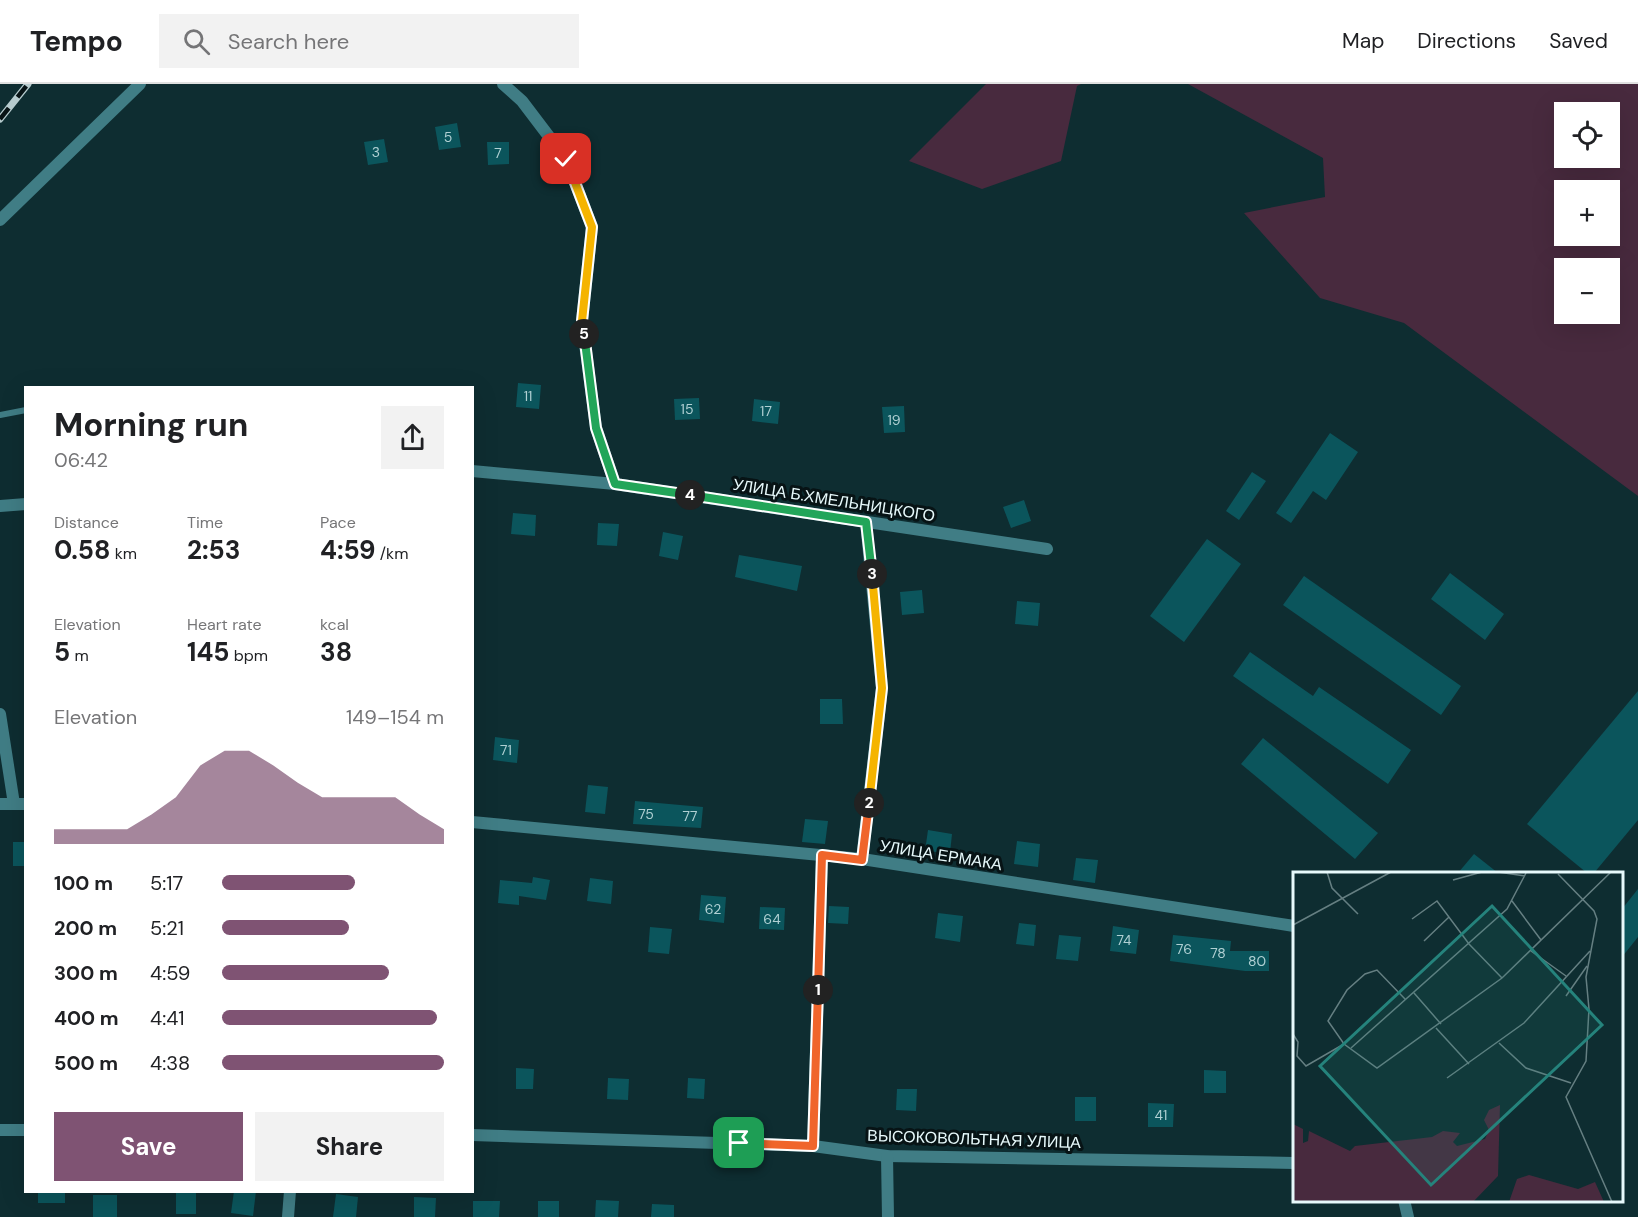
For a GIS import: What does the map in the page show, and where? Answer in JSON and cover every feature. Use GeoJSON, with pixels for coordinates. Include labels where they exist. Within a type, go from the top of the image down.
{"type":"FeatureCollection","features":[{"type":"Feature","properties":{"kind":"street"},"geometry":{"type":"LineString","coordinates":[[0,220],[140,84]]}},
{"type":"Feature","properties":{"kind":"street"},"geometry":{"type":"LineString","coordinates":[[503,84],[522,101],[566,159],[592,227],[582,321],[596,428],[615,484]]}},
{"type":"Feature","properties":{"kind":"street","name":"УЛИЦА Б.ХМЕЛЬНИЦКОГО"},"geometry":{"type":"LineString","coordinates":[[474,471],[615,484],[1047,549]]}},
{"type":"Feature","properties":{"kind":"street"},"geometry":{"type":"LineString","coordinates":[[0,506],[24,504]]}},
{"type":"Feature","properties":{"kind":"street"},"geometry":{"type":"LineString","coordinates":[[862,860],[882,688],[866,522]]}},
{"type":"Feature","properties":{"kind":"street"},"geometry":{"type":"LineString","coordinates":[[0,714],[20,804],[0,804]]}},
{"type":"Feature","properties":{"kind":"street","name":"УЛИЦА ЕРМАКА"},"geometry":{"type":"LineString","coordinates":[[474,822],[862,860],[1293,926]]}},
{"type":"Feature","properties":{"kind":"street"},"geometry":{"type":"LineString","coordinates":[[813,1146],[822,855]]}},
{"type":"Feature","properties":{"kind":"street"},"geometry":{"type":"LineString","coordinates":[[0,1130],[24,1130]]}},
{"type":"Feature","properties":{"kind":"street","name":"ВЫСОКОВОЛЬТНАЯ УЛИЦА"},"geometry":{"type":"LineString","coordinates":[[474,1135],[813,1146],[887,1156],[1293,1163]]}},
{"type":"Feature","properties":{"kind":"street"},"geometry":{"type":"LineString","coordinates":[[887,1156],[888,1217]]}},
{"type":"Feature","properties":{"kind":"street"},"geometry":{"type":"LineString","coordinates":[[288,1217],[291,1193]]}},
{"type":"Feature","properties":{"kind":"street"},"geometry":{"type":"LineString","coordinates":[[1404,1202],[1408,1217]]}},
{"type":"Feature","properties":{"kind":"lane"},"geometry":{"type":"LineString","coordinates":[[0,415],[24,410]]}},
{"type":"Feature","properties":{"kind":"shaded area"},"geometry":{"type":"Polygon","coordinates":[[[986,84],[1081,84],[1077,86],[1061,161],[982,189],[909,161],[986,84]]]}},
{"type":"Feature","properties":{"kind":"shaded area"},"geometry":{"type":"Polygon","coordinates":[[[1188,84],[1638,84],[1638,496],[1404,323],[1320,298],[1244,213],[1325,197],[1323,158],[1188,84]]]}},
{"type":"Feature","properties":{"kind":"building"},"geometry":{"type":"Polygon","coordinates":[[[457,123],[461,147],[439,150],[435,127],[457,123]]]}},
{"type":"Feature","properties":{"kind":"building"},"geometry":{"type":"Polygon","coordinates":[[[384,139],[388,162],[368,165],[364,142],[384,139]]]}},
{"type":"Feature","properties":{"kind":"building"},"geometry":{"type":"Polygon","coordinates":[[[487,142],[509,142],[509,164],[488,165],[487,142]]]}},
{"type":"Feature","properties":{"kind":"building"},"geometry":{"type":"Polygon","coordinates":[[[518,383],[541,385],[539,409],[516,407],[518,383]]]}},
{"type":"Feature","properties":{"kind":"building"},"geometry":{"type":"Polygon","coordinates":[[[699,398],[700,419],[675,420],[674,399],[699,398]]]}},
{"type":"Feature","properties":{"kind":"building"},"geometry":{"type":"Polygon","coordinates":[[[754,399],[780,402],[778,424],[752,421],[754,399]]]}},
{"type":"Feature","properties":{"kind":"building"},"geometry":{"type":"Polygon","coordinates":[[[904,406],[905,432],[884,433],[882,407],[904,406]]]}},
{"type":"Feature","properties":{"kind":"building"},"geometry":{"type":"Polygon","coordinates":[[[1330,433],[1358,452],[1326,500],[1313,491],[1291,523],[1276,513],[1330,433]]]}},
{"type":"Feature","properties":{"kind":"building"},"geometry":{"type":"Polygon","coordinates":[[[1252,472],[1266,481],[1239,520],[1226,511],[1252,472]]]}},
{"type":"Feature","properties":{"kind":"building"},"geometry":{"type":"Polygon","coordinates":[[[1024,500],[1031,521],[1011,528],[1003,507],[1024,500]]]}},
{"type":"Feature","properties":{"kind":"building"},"geometry":{"type":"Polygon","coordinates":[[[513,513],[536,515],[535,536],[511,534],[513,513]]]}},
{"type":"Feature","properties":{"kind":"building"},"geometry":{"type":"Polygon","coordinates":[[[598,523],[619,524],[617,546],[597,545],[598,523]]]}},
{"type":"Feature","properties":{"kind":"building"},"geometry":{"type":"Polygon","coordinates":[[[663,532],[683,536],[678,560],[659,556],[663,532]]]}},
{"type":"Feature","properties":{"kind":"building"},"geometry":{"type":"Polygon","coordinates":[[[1207,539],[1241,564],[1184,642],[1150,616],[1207,539]]]}},
{"type":"Feature","properties":{"kind":"building"},"geometry":{"type":"Polygon","coordinates":[[[739,555],[802,566],[797,591],[735,577],[739,555]]]}},
{"type":"Feature","properties":{"kind":"building"},"geometry":{"type":"Polygon","coordinates":[[[1450,573],[1504,614],[1485,640],[1431,599],[1450,573]]]}},
{"type":"Feature","properties":{"kind":"building"},"geometry":{"type":"Polygon","coordinates":[[[1304,576],[1461,686],[1441,715],[1283,605],[1304,576]]]}},
{"type":"Feature","properties":{"kind":"building"},"geometry":{"type":"Polygon","coordinates":[[[922,590],[924,613],[902,615],[900,592],[922,590]]]}},
{"type":"Feature","properties":{"kind":"building"},"geometry":{"type":"Polygon","coordinates":[[[1017,601],[1040,603],[1038,626],[1015,624],[1017,601]]]}},
{"type":"Feature","properties":{"kind":"building"},"geometry":{"type":"Polygon","coordinates":[[[1250,652],[1313,696],[1319,687],[1411,750],[1388,784],[1233,676],[1250,652]]]}},
{"type":"Feature","properties":{"kind":"building"},"geometry":{"type":"Polygon","coordinates":[[[1638,691],[1638,820],[1595,872],[1586,872],[1527,824],[1638,691]]]}},
{"type":"Feature","properties":{"kind":"building"},"geometry":{"type":"Polygon","coordinates":[[[820,699],[842,699],[843,724],[820,724],[820,699]]]}},
{"type":"Feature","properties":{"kind":"building"},"geometry":{"type":"Polygon","coordinates":[[[495,737],[519,740],[517,763],[493,760],[495,737]]]}},
{"type":"Feature","properties":{"kind":"building"},"geometry":{"type":"Polygon","coordinates":[[[1263,738],[1378,833],[1355,859],[1241,764],[1263,738]]]}},
{"type":"Feature","properties":{"kind":"building"},"geometry":{"type":"Polygon","coordinates":[[[588,785],[608,787],[605,814],[585,812],[588,785]]]}},
{"type":"Feature","properties":{"kind":"building"},"geometry":{"type":"Polygon","coordinates":[[[635,801],[703,807],[701,828],[633,824],[635,801]]]}},
{"type":"Feature","properties":{"kind":"building"},"geometry":{"type":"Polygon","coordinates":[[[805,819],[828,821],[825,844],[802,842],[805,819]]]}},
{"type":"Feature","properties":{"kind":"building"},"geometry":{"type":"Polygon","coordinates":[[[928,830],[952,834],[950,853],[925,851],[928,830]]]}},
{"type":"Feature","properties":{"kind":"building"},"geometry":{"type":"Polygon","coordinates":[[[1017,841],[1040,844],[1038,867],[1014,864],[1017,841]]]}},
{"type":"Feature","properties":{"kind":"building"},"geometry":{"type":"Polygon","coordinates":[[[13,842],[24,842],[24,866],[13,866],[13,842]]]}},
{"type":"Feature","properties":{"kind":"building"},"geometry":{"type":"Polygon","coordinates":[[[1474,854],[1497,872],[1459,872],[1474,854]]]}},
{"type":"Feature","properties":{"kind":"building"},"geometry":{"type":"Polygon","coordinates":[[[1076,858],[1098,860],[1095,883],[1073,880],[1076,858]]]}},
{"type":"Feature","properties":{"kind":"building"},"geometry":{"type":"Polygon","coordinates":[[[533,877],[550,880],[546,900],[519,896],[519,905],[498,903],[500,880],[532,883],[533,877]]]}},
{"type":"Feature","properties":{"kind":"building"},"geometry":{"type":"Polygon","coordinates":[[[590,878],[613,881],[611,904],[587,901],[590,878]]]}},
{"type":"Feature","properties":{"kind":"building"},"geometry":{"type":"Polygon","coordinates":[[[1638,889],[1638,937],[1623,956],[1623,908],[1638,889]]]}},
{"type":"Feature","properties":{"kind":"building"},"geometry":{"type":"Polygon","coordinates":[[[701,895],[726,897],[724,923],[699,920],[701,895]]]}},
{"type":"Feature","properties":{"kind":"building"},"geometry":{"type":"Polygon","coordinates":[[[829,906],[849,907],[848,924],[828,923],[829,906]]]}},
{"type":"Feature","properties":{"kind":"building"},"geometry":{"type":"Polygon","coordinates":[[[760,907],[785,908],[784,930],[759,929],[760,907]]]}},
{"type":"Feature","properties":{"kind":"building"},"geometry":{"type":"Polygon","coordinates":[[[938,913],[963,916],[960,942],[935,938],[938,913]]]}},
{"type":"Feature","properties":{"kind":"building"},"geometry":{"type":"Polygon","coordinates":[[[1019,923],[1036,925],[1034,946],[1016,944],[1019,923]]]}},
{"type":"Feature","properties":{"kind":"building"},"geometry":{"type":"Polygon","coordinates":[[[1113,926],[1139,930],[1136,954],[1110,951],[1113,926]]]}},
{"type":"Feature","properties":{"kind":"building"},"geometry":{"type":"Polygon","coordinates":[[[650,927],[672,929],[669,954],[648,952],[650,927]]]}},
{"type":"Feature","properties":{"kind":"building"},"geometry":{"type":"Polygon","coordinates":[[[1059,935],[1081,937],[1078,961],[1056,959],[1059,935]]]}},
{"type":"Feature","properties":{"kind":"building"},"geometry":{"type":"Polygon","coordinates":[[[1173,935],[1231,941],[1230,951],[1269,951],[1269,971],[1245,971],[1170,961],[1173,935]]]}},
{"type":"Feature","properties":{"kind":"building"},"geometry":{"type":"Polygon","coordinates":[[[516,1068],[534,1069],[533,1089],[516,1089],[516,1068]]]}},
{"type":"Feature","properties":{"kind":"building"},"geometry":{"type":"Polygon","coordinates":[[[1204,1070],[1226,1071],[1226,1093],[1204,1093],[1204,1070]]]}},
{"type":"Feature","properties":{"kind":"building"},"geometry":{"type":"Polygon","coordinates":[[[608,1078],[629,1079],[628,1100],[607,1099],[608,1078]]]}},
{"type":"Feature","properties":{"kind":"building"},"geometry":{"type":"Polygon","coordinates":[[[688,1078],[705,1079],[704,1099],[687,1098],[688,1078]]]}},
{"type":"Feature","properties":{"kind":"building"},"geometry":{"type":"Polygon","coordinates":[[[897,1089],[917,1089],[916,1111],[896,1110],[897,1089]]]}},
{"type":"Feature","properties":{"kind":"building"},"geometry":{"type":"Polygon","coordinates":[[[1075,1097],[1096,1097],[1096,1121],[1075,1121],[1075,1097]]]}},
{"type":"Feature","properties":{"kind":"building"},"geometry":{"type":"Polygon","coordinates":[[[1148,1103],[1174,1104],[1173,1127],[1148,1127],[1148,1103]]]}},
{"type":"Feature","properties":{"kind":"building"},"geometry":{"type":"Polygon","coordinates":[[[38,1193],[65,1193],[65,1203],[38,1203],[38,1193]]]}},
{"type":"Feature","properties":{"kind":"building"},"geometry":{"type":"Polygon","coordinates":[[[176,1193],[196,1193],[196,1214],[176,1214],[176,1193]]]}},
{"type":"Feature","properties":{"kind":"building"},"geometry":{"type":"Polygon","coordinates":[[[234,1193],[256,1193],[253,1216],[231,1213],[234,1193]]]}},
{"type":"Feature","properties":{"kind":"building"},"geometry":{"type":"Polygon","coordinates":[[[336,1194],[358,1197],[356,1217],[333,1217],[336,1194]]]}},
{"type":"Feature","properties":{"kind":"building"},"geometry":{"type":"Polygon","coordinates":[[[93,1195],[117,1195],[117,1217],[93,1217],[93,1195]]]}},
{"type":"Feature","properties":{"kind":"building"},"geometry":{"type":"Polygon","coordinates":[[[414,1197],[436,1198],[435,1217],[414,1217],[414,1197]]]}},
{"type":"Feature","properties":{"kind":"building"},"geometry":{"type":"Polygon","coordinates":[[[596,1200],[619,1201],[618,1217],[595,1217],[596,1200]]]}},
{"type":"Feature","properties":{"kind":"building"},"geometry":{"type":"Polygon","coordinates":[[[473,1201],[500,1201],[499,1217],[473,1217],[473,1201]]]}},
{"type":"Feature","properties":{"kind":"building"},"geometry":{"type":"Polygon","coordinates":[[[538,1201],[559,1201],[559,1217],[538,1217],[538,1201]]]}},
{"type":"Feature","properties":{"kind":"building"},"geometry":{"type":"Polygon","coordinates":[[[652,1204],[674,1205],[674,1217],[651,1217],[652,1204]]]}},
{"type":"Feature","properties":{"kind":"railway"},"geometry":{"type":"LineString","coordinates":[[0,119],[28,84]]}},
{"type":"Feature","properties":{"kind":"route"},"geometry":{"type":"LineString","coordinates":[[566,159],[592,227],[582,321],[596,428],[615,484],[866,522],[882,688],[862,860],[822,855],[813,1146],[739,1143]]}}]}
